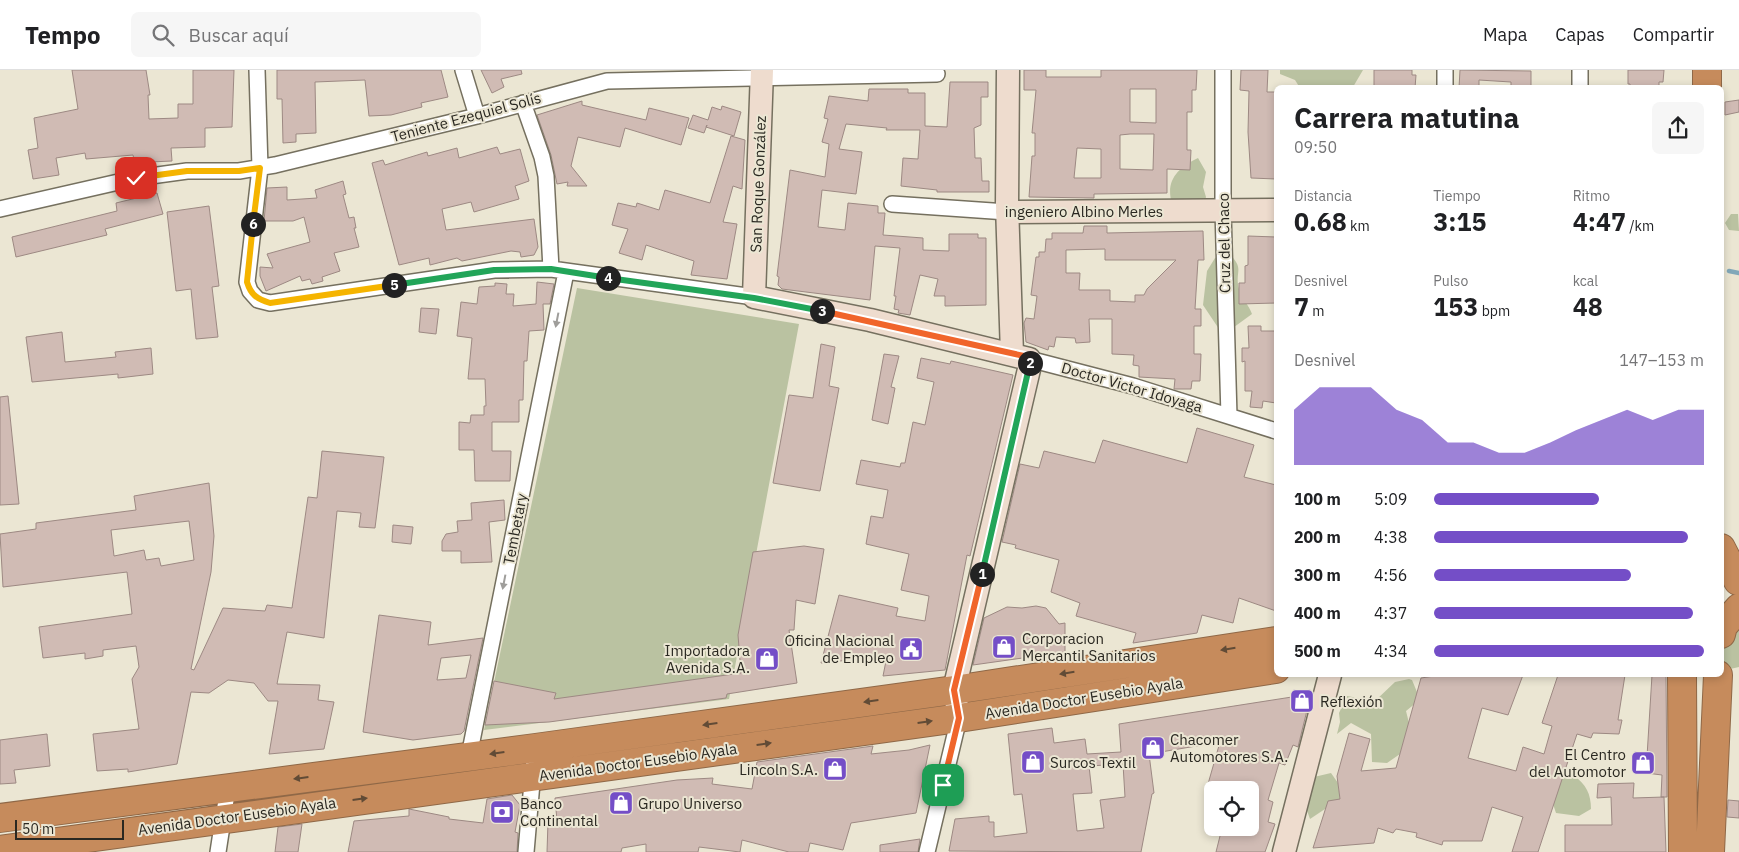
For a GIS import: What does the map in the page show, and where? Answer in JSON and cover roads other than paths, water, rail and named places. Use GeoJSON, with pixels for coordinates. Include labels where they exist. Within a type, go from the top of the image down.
{"type":"FeatureCollection","features":[{"type":"Feature","properties":{"kind":"highway"},"geometry":{"type":"LineString","coordinates":[[1692,70],[1692,85]]}},
{"type":"Feature","properties":{"kind":"highway"},"geometry":{"type":"LineString","coordinates":[[1707,70],[1707,85]]}},
{"type":"Feature","properties":{"kind":"highway"},"geometry":{"type":"LineString","coordinates":[[1724,557],[1735,592],[1724,626]]}},
{"type":"Feature","properties":{"kind":"highway"},"geometry":{"type":"LineString","coordinates":[[1724,605],[1735,592]]}},
{"type":"Feature","properties":{"kind":"highway","name":"Avenida Doctor Eusebio Ayala"},"geometry":{"type":"LineString","coordinates":[[0,818],[535,748],[954,690],[1274,642]]}},
{"type":"Feature","properties":{"kind":"highway","name":"Avenida Doctor Eusebio Ayala"},"geometry":{"type":"LineString","coordinates":[[0,850],[959,718],[1274,669]]}},
{"type":"Feature","properties":{"kind":"highway"},"geometry":{"type":"LineString","coordinates":[[1682,677],[1683,852]]}},
{"type":"Feature","properties":{"kind":"highway"},"geometry":{"type":"LineString","coordinates":[[1691,852],[1692,677]]}},
{"type":"Feature","properties":{"kind":"highway"},"geometry":{"type":"LineString","coordinates":[[1701,852],[1702,677]]}},
{"type":"Feature","properties":{"kind":"highway"},"geometry":{"type":"LineString","coordinates":[[1710,852],[1718,677]]}},
{"type":"Feature","properties":{"kind":"highway"},"geometry":{"type":"LineString","coordinates":[[66,810],[68,841]]}},
{"type":"Feature","properties":{"kind":"street"},"geometry":{"type":"LineString","coordinates":[[257,70],[260,168]]}},
{"type":"Feature","properties":{"kind":"street"},"geometry":{"type":"LineString","coordinates":[[463,70],[476,116]]}},
{"type":"Feature","properties":{"kind":"street"},"geometry":{"type":"LineString","coordinates":[[927,852],[959,718],[954,690],[986,561],[1028,374],[1021,356],[1007,212],[1008,70]]}},
{"type":"Feature","properties":{"kind":"street","name":"Cruz del Chaco"},"geometry":{"type":"LineString","coordinates":[[1223,70],[1223,210],[1228,416]]}},
{"type":"Feature","properties":{"kind":"street"},"geometry":{"type":"LineString","coordinates":[[1445,70],[1445,85]]}},
{"type":"Feature","properties":{"kind":"street"},"geometry":{"type":"LineString","coordinates":[[1580,70],[1580,85]]}},
{"type":"Feature","properties":{"kind":"street","name":"Teniente Ezequiel Solís"},"geometry":{"type":"LineString","coordinates":[[0,209],[136,178],[187,171],[239,171],[260,168],[476,116],[607,81],[762,75],[938,74]]}},
{"type":"Feature","properties":{"kind":"street","name":"San Roque González"},"geometry":{"type":"LineString","coordinates":[[754,298],[762,75]]}},
{"type":"Feature","properties":{"kind":"street"},"geometry":{"type":"LineString","coordinates":[[523,103],[542,157],[546,176],[551,269]]}},
{"type":"Feature","properties":{"kind":"street","name":"Doctor Victor Idoyaga"},"geometry":{"type":"LineString","coordinates":[[260,168],[247,272],[250,291],[258,300],[270,303],[494,270],[551,269],[754,298],[870,320],[1021,356],[1133,386],[1274,430]]}},
{"type":"Feature","properties":{"kind":"street","name":"ingeniero Albino Merles"},"geometry":{"type":"LineString","coordinates":[[892,204],[1007,212],[1274,210]]}},
{"type":"Feature","properties":{"kind":"street","name":"Tembetary"},"geometry":{"type":"LineString","coordinates":[[463,787],[566,272]]}},
{"type":"Feature","properties":{"kind":"street"},"geometry":{"type":"LineString","coordinates":[[1284,852],[1329,677]]}},
{"type":"Feature","properties":{"kind":"street"},"geometry":{"type":"LineString","coordinates":[[526,852],[535,748]]}},
{"type":"Feature","properties":{"kind":"street"},"geometry":{"type":"LineString","coordinates":[[218,852],[228,788]]}},
{"type":"Feature","properties":{"kind":"waterway"},"geometry":{"type":"LineString","coordinates":[[1729,271],[1739,273]]}},
{"type":"Feature","properties":{"kind":"place","name":"Corporacion Mercantil Sanitarios"},"geometry":{"type":"Point","coordinates":[1004,647]}},
{"type":"Feature","properties":{"kind":"place","name":"Oficina Nacional de Empleo"},"geometry":{"type":"Point","coordinates":[911,649]}},
{"type":"Feature","properties":{"kind":"place","name":"Importadora Avenida S.A."},"geometry":{"type":"Point","coordinates":[767,659]}},
{"type":"Feature","properties":{"kind":"place","name":"Reflexión"},"geometry":{"type":"Point","coordinates":[1302,701]}},
{"type":"Feature","properties":{"kind":"place","name":"Chacomer Automotores S.A."},"geometry":{"type":"Point","coordinates":[1153,748]}},
{"type":"Feature","properties":{"kind":"place","name":"Surcos Textil"},"geometry":{"type":"Point","coordinates":[1033,762]}},
{"type":"Feature","properties":{"kind":"place","name":"El Centro del Automotor"},"geometry":{"type":"Point","coordinates":[1643,763]}},
{"type":"Feature","properties":{"kind":"place","name":"Lincoln S.A."},"geometry":{"type":"Point","coordinates":[835,769]}},
{"type":"Feature","properties":{"kind":"place","name":"Grupo Universo"},"geometry":{"type":"Point","coordinates":[621,803]}},
{"type":"Feature","properties":{"kind":"place","name":"Banco Continental"},"geometry":{"type":"Point","coordinates":[502,812]}}]}
